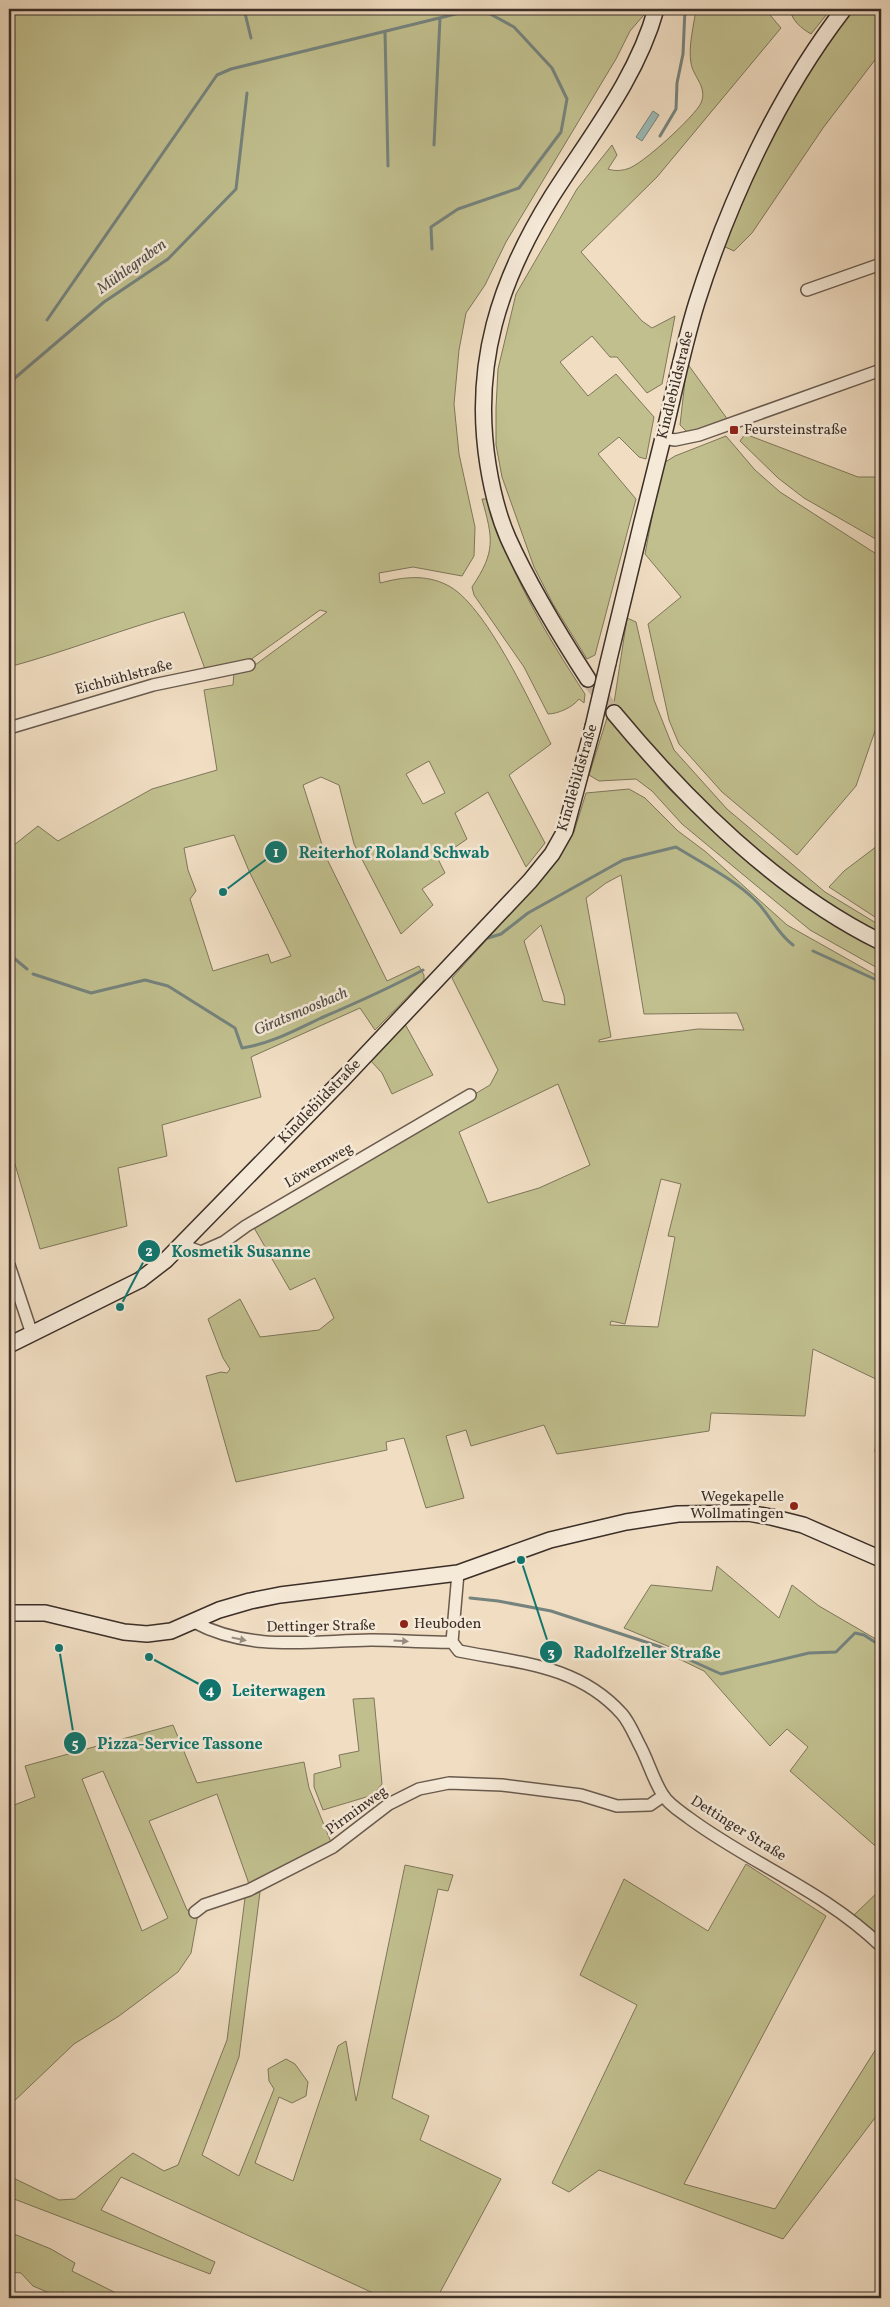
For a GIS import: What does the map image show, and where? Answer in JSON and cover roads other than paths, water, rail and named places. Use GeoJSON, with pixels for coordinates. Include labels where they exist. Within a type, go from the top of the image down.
{"type":"FeatureCollection","features":[{"type":"Feature","properties":{"kind":"main road"},"geometry":{"type":"LineString","coordinates":[[588,679],[558,632],[508,537],[493,490],[484,441],[484,386],[493,325],[511,271],[530,232],[616,98],[651,27],[656,9]]}},
{"type":"Feature","properties":{"kind":"main road","name":"Kindlebildstraße"},"geometry":{"type":"LineString","coordinates":[[9,1345],[140,1280],[182,1245],[484,930],[552,854],[565,831],[593,727],[633,551],[697,302],[744,181],[792,87],[814,50],[844,9]]}},
{"type":"Feature","properties":{"kind":"main road"},"geometry":{"type":"LineString","coordinates":[[614,713],[676,785],[733,839],[825,910],[881,942]]}},
{"type":"Feature","properties":{"kind":"main road"},"geometry":{"type":"LineString","coordinates":[[9,1613],[45,1614],[124,1632],[147,1634],[171,1631],[219,1610],[269,1597],[458,1573],[550,1540],[626,1522],[678,1514],[748,1512],[771,1517],[803,1525],[881,1559]]}},
{"type":"Feature","properties":{"kind":"street"},"geometry":{"type":"LineString","coordinates":[[807,290],[881,264]]}},
{"type":"Feature","properties":{"kind":"street"},"geometry":{"type":"LineString","coordinates":[[663,438],[676,440],[699,435],[881,370]]}},
{"type":"Feature","properties":{"kind":"street","name":"Eichbühlstraße"},"geometry":{"type":"LineString","coordinates":[[9,728],[154,685],[249,665]]}},
{"type":"Feature","properties":{"kind":"street","name":"Löwernweg"},"geometry":{"type":"LineString","coordinates":[[182,1245],[201,1252],[224,1242],[255,1221],[470,1095]]}},
{"type":"Feature","properties":{"kind":"street"},"geometry":{"type":"LineString","coordinates":[[9,1265],[32,1334]]}},
{"type":"Feature","properties":{"kind":"street"},"geometry":{"type":"LineString","coordinates":[[452,1642],[458,1573]]}},
{"type":"Feature","properties":{"kind":"street","name":"Dettinger Straße"},"geometry":{"type":"LineString","coordinates":[[194,1622],[219,1634],[259,1643],[298,1644],[380,1640],[452,1642],[459,1652],[546,1668],[574,1678],[598,1691],[623,1715],[663,1796],[709,1832],[773,1868],[850,1918],[881,1946]]}},
{"type":"Feature","properties":{"kind":"street","name":"Pirminweg"},"geometry":{"type":"LineString","coordinates":[[195,1912],[204,1905],[258,1886],[333,1847],[389,1804],[419,1789],[449,1783],[502,1785],[580,1795],[617,1806],[650,1805],[663,1796]]}},
{"type":"Feature","properties":{"kind":"water"},"geometry":{"type":"Polygon","coordinates":[[[653,111],[659,115],[642,141],[636,137],[653,111]]]}},
{"type":"Feature","properties":{"kind":"waterway","name":"Mühlegraben"},"geometry":{"type":"LineString","coordinates":[[244,9],[251,38]]}},
{"type":"Feature","properties":{"kind":"waterway"},"geometry":{"type":"LineString","coordinates":[[47,320],[217,75],[231,69],[476,9]]}},
{"type":"Feature","properties":{"kind":"waterway"},"geometry":{"type":"LineString","coordinates":[[432,249],[431,227],[458,209],[519,188],[561,132],[567,99],[552,68],[514,27],[481,9]]}},
{"type":"Feature","properties":{"kind":"waterway"},"geometry":{"type":"LineString","coordinates":[[660,136],[676,109],[677,83],[683,54],[685,9]]}},
{"type":"Feature","properties":{"kind":"waterway"},"geometry":{"type":"LineString","coordinates":[[434,145],[440,18]]}},
{"type":"Feature","properties":{"kind":"waterway"},"geometry":{"type":"LineString","coordinates":[[385,32],[388,166]]}},
{"type":"Feature","properties":{"kind":"waterway","name":"Mühlegraben"},"geometry":{"type":"LineString","coordinates":[[9,383],[104,302],[168,259],[236,189],[247,93]]}},
{"type":"Feature","properties":{"kind":"waterway","name":"Giratsmoosbach"},"geometry":{"type":"LineString","coordinates":[[488,938],[501,934],[528,913],[623,860],[676,847],[718,872],[748,893],[761,906],[782,935],[793,945]]}},
{"type":"Feature","properties":{"kind":"waterway","name":"Giratsmoosbach"},"geometry":{"type":"LineString","coordinates":[[813,951],[881,982]]}},
{"type":"Feature","properties":{"kind":"waterway","name":"Giratsmoosbach"},"geometry":{"type":"LineString","coordinates":[[9,954],[27,969]]}},
{"type":"Feature","properties":{"kind":"waterway","name":"Giratsmoosbach"},"geometry":{"type":"LineString","coordinates":[[33,974],[91,993],[145,980],[168,986],[235,1028],[242,1048],[283,1036],[423,970]]}},
{"type":"Feature","properties":{"kind":"waterway","name":"Giratsmoosbach"},"geometry":{"type":"LineString","coordinates":[[470,1598],[551,1611],[661,1647],[721,1674],[809,1653],[836,1652],[855,1633],[864,1635],[881,1646]]}},
{"type":"Feature","properties":{"kind":"tunnel"},"geometry":{"type":"LineString","coordinates":[[588,679],[614,713]]}},
{"type":"Feature","properties":{"kind":"place","name":"Feursteinstraße"},"geometry":{"type":"Point","coordinates":[734,430]}},
{"type":"Feature","properties":{"kind":"place","name":"Reiterhof Roland Schwab"},"geometry":{"type":"Point","coordinates":[223,892]}},
{"type":"Feature","properties":{"kind":"place","name":"Kosmetik Susanne"},"geometry":{"type":"Point","coordinates":[120,1307]}},
{"type":"Feature","properties":{"kind":"place","name":"Wegekapelle Wollmatingen"},"geometry":{"type":"Point","coordinates":[794,1506]}},
{"type":"Feature","properties":{"kind":"place","name":"Radolfzeller Straße"},"geometry":{"type":"Point","coordinates":[521,1560]}},
{"type":"Feature","properties":{"kind":"place","name":"Heuboden"},"geometry":{"type":"Point","coordinates":[404,1624]}},
{"type":"Feature","properties":{"kind":"place","name":"Pizza-Service Tassone"},"geometry":{"type":"Point","coordinates":[59,1648]}},
{"type":"Feature","properties":{"kind":"place","name":"Leiterwagen"},"geometry":{"type":"Point","coordinates":[149,1657]}}]}
